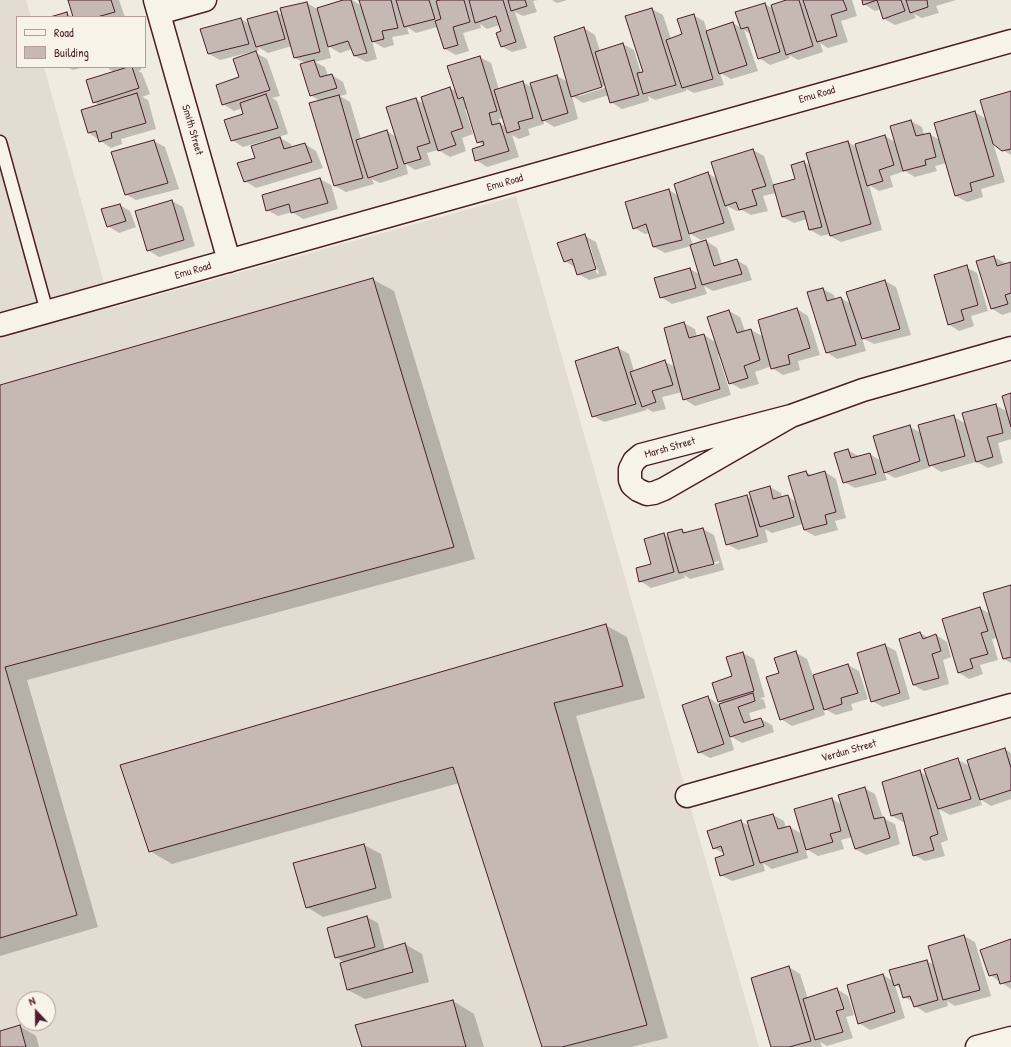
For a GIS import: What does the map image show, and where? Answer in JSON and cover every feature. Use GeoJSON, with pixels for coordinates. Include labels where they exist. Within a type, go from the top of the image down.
{"type":"FeatureCollection","features":[{"type":"Feature","properties":{"kind":"street"},"geometry":{"type":"LineString","coordinates":[[157,6],[205,0]]}},
{"type":"Feature","properties":{"kind":"street","name":"Smith Street"},"geometry":{"type":"LineString","coordinates":[[157,6],[229,261]]}},
{"type":"Feature","properties":{"kind":"street","name":"Emu Road"},"geometry":{"type":"LineString","coordinates":[[0,325],[1011,41]]}},
{"type":"Feature","properties":{"kind":"street","name":"Marsh Street"},"geometry":{"type":"LineString","coordinates":[[791,416],[664,489],[647,494],[638,490],[632,485],[630,480],[630,469],[634,461],[641,455],[791,416],[863,390],[1011,348]]}},
{"type":"Feature","properties":{"kind":"street","name":"Verdun Street"},"geometry":{"type":"LineString","coordinates":[[687,796],[1011,705]]}},
{"type":"Feature","properties":{"kind":"street"},"geometry":{"type":"LineString","coordinates":[[977,1047],[1011,1038]]}},
{"type":"Feature","properties":{"kind":"lane"},"geometry":{"type":"LineString","coordinates":[[0,142],[46,312]]}},
{"type":"Feature","properties":{"kind":"shaded area"},"geometry":{"type":"Polygon","coordinates":[[[0,0],[26,0],[31,16],[16,16],[16,68],[44,68],[111,308],[516,196],[759,1047],[0,1047],[0,0]]]}},
{"type":"Feature","properties":{"kind":"building"},"geometry":{"type":"Polygon","coordinates":[[[68,0],[111,0],[115,12],[101,16],[73,16],[68,0]]]}},
{"type":"Feature","properties":{"kind":"building"},"geometry":{"type":"Polygon","coordinates":[[[343,0],[351,0],[367,53],[354,56],[348,41],[328,47],[317,8],[343,0]]]}},
{"type":"Feature","properties":{"kind":"building"},"geometry":{"type":"Polygon","coordinates":[[[359,0],[391,0],[398,28],[382,31],[384,39],[372,42],[359,0]]]}},
{"type":"Feature","properties":{"kind":"building"},"geometry":{"type":"Polygon","coordinates":[[[396,0],[429,0],[435,19],[404,27],[396,0]]]}},
{"type":"Feature","properties":{"kind":"building"},"geometry":{"type":"Polygon","coordinates":[[[464,0],[470,22],[453,27],[458,45],[444,49],[435,21],[441,19],[436,1],[464,0]]]}},
{"type":"Feature","properties":{"kind":"building"},"geometry":{"type":"Polygon","coordinates":[[[469,0],[503,0],[516,42],[501,47],[496,33],[501,31],[496,16],[475,23],[469,0]]]}},
{"type":"Feature","properties":{"kind":"building"},"geometry":{"type":"Polygon","coordinates":[[[508,0],[525,0],[527,6],[511,11],[508,0]]]}},
{"type":"Feature","properties":{"kind":"building"},"geometry":{"type":"Polygon","coordinates":[[[786,0],[799,0],[813,46],[786,55],[771,5],[786,0]]]}},
{"type":"Feature","properties":{"kind":"building"},"geometry":{"type":"Polygon","coordinates":[[[803,0],[843,0],[847,10],[831,15],[837,36],[817,42],[803,0]]]}},
{"type":"Feature","properties":{"kind":"building"},"geometry":{"type":"Polygon","coordinates":[[[862,0],[877,0],[863,5],[862,0]]]}},
{"type":"Feature","properties":{"kind":"building"},"geometry":{"type":"Polygon","coordinates":[[[877,0],[901,0],[905,11],[883,19],[877,0]]]}},
{"type":"Feature","properties":{"kind":"building"},"geometry":{"type":"Polygon","coordinates":[[[906,0],[927,0],[928,7],[910,13],[906,0]]]}},
{"type":"Feature","properties":{"kind":"building"},"geometry":{"type":"Polygon","coordinates":[[[307,2],[320,52],[294,58],[280,8],[307,2]]]}},
{"type":"Feature","properties":{"kind":"building"},"geometry":{"type":"Polygon","coordinates":[[[765,3],[780,52],[758,59],[748,27],[741,29],[735,12],[765,3]]]}},
{"type":"Feature","properties":{"kind":"building"},"geometry":{"type":"Polygon","coordinates":[[[652,8],[676,85],[643,94],[637,73],[643,72],[625,16],[652,8]]]}},
{"type":"Feature","properties":{"kind":"building"},"geometry":{"type":"Polygon","coordinates":[[[277,11],[285,39],[256,47],[247,19],[277,11]]]}},
{"type":"Feature","properties":{"kind":"building"},"geometry":{"type":"Polygon","coordinates":[[[67,12],[68,16],[53,16],[67,12]]]}},
{"type":"Feature","properties":{"kind":"building"},"geometry":{"type":"Polygon","coordinates":[[[694,14],[713,79],[682,88],[666,40],[682,34],[677,19],[694,14]]]}},
{"type":"Feature","properties":{"kind":"building"},"geometry":{"type":"Polygon","coordinates":[[[241,18],[249,44],[208,54],[200,29],[241,18]]]}},
{"type":"Feature","properties":{"kind":"building"},"geometry":{"type":"Polygon","coordinates":[[[733,22],[747,65],[719,74],[706,31],[733,22]]]}},
{"type":"Feature","properties":{"kind":"building"},"geometry":{"type":"Polygon","coordinates":[[[584,27],[602,87],[571,97],[554,37],[584,27]]]}},
{"type":"Feature","properties":{"kind":"building"},"geometry":{"type":"Polygon","coordinates":[[[623,43],[639,95],[610,103],[595,52],[623,43]]]}},
{"type":"Feature","properties":{"kind":"building"},"geometry":{"type":"Polygon","coordinates":[[[256,51],[270,90],[222,105],[216,85],[239,77],[233,59],[256,51]]]}},
{"type":"Feature","properties":{"kind":"building"},"geometry":{"type":"Polygon","coordinates":[[[480,56],[497,111],[489,113],[492,125],[500,123],[509,151],[475,161],[472,149],[484,145],[483,141],[477,143],[463,97],[458,99],[447,66],[480,56]]]}},
{"type":"Feature","properties":{"kind":"building"},"geometry":{"type":"Polygon","coordinates":[[[314,60],[320,77],[332,74],[337,88],[310,96],[300,64],[314,60]]]}},
{"type":"Feature","properties":{"kind":"building"},"geometry":{"type":"Polygon","coordinates":[[[125,68],[132,68],[139,88],[93,103],[86,80],[125,68]]]}},
{"type":"Feature","properties":{"kind":"building"},"geometry":{"type":"Polygon","coordinates":[[[557,75],[568,113],[542,121],[530,83],[557,75]]]}},
{"type":"Feature","properties":{"kind":"building"},"geometry":{"type":"Polygon","coordinates":[[[523,81],[533,118],[518,122],[520,129],[507,133],[494,90],[523,81]]]}},
{"type":"Feature","properties":{"kind":"building"},"geometry":{"type":"Polygon","coordinates":[[[450,87],[463,128],[451,132],[456,145],[438,151],[421,97],[450,87]]]}},
{"type":"Feature","properties":{"kind":"building"},"geometry":{"type":"Polygon","coordinates":[[[1011,91],[1011,149],[1002,151],[993,144],[980,100],[1011,91]]]}},
{"type":"Feature","properties":{"kind":"building"},"geometry":{"type":"Polygon","coordinates":[[[137,93],[146,123],[111,133],[112,138],[99,142],[96,131],[88,133],[81,110],[137,93]]]}},
{"type":"Feature","properties":{"kind":"building"},"geometry":{"type":"Polygon","coordinates":[[[266,94],[278,128],[231,141],[224,120],[243,114],[240,103],[266,94]]]}},
{"type":"Feature","properties":{"kind":"building"},"geometry":{"type":"Polygon","coordinates":[[[339,95],[363,178],[334,186],[309,103],[339,95]]]}},
{"type":"Feature","properties":{"kind":"building"},"geometry":{"type":"Polygon","coordinates":[[[416,98],[430,143],[417,147],[421,159],[404,164],[386,107],[416,98]]]}},
{"type":"Feature","properties":{"kind":"building"},"geometry":{"type":"Polygon","coordinates":[[[975,111],[994,176],[970,183],[972,191],[955,196],[934,123],[975,111]]]}},
{"type":"Feature","properties":{"kind":"building"},"geometry":{"type":"Polygon","coordinates":[[[911,120],[916,136],[930,133],[936,157],[925,160],[926,165],[903,171],[890,126],[911,120]]]}},
{"type":"Feature","properties":{"kind":"building"},"geometry":{"type":"Polygon","coordinates":[[[387,130],[398,168],[368,178],[356,140],[387,130]]]}},
{"type":"Feature","properties":{"kind":"building"},"geometry":{"type":"Polygon","coordinates":[[[885,135],[894,165],[879,170],[883,181],[867,186],[855,144],[885,135]]]}},
{"type":"Feature","properties":{"kind":"building"},"geometry":{"type":"Polygon","coordinates":[[[280,137],[284,149],[305,143],[312,162],[244,182],[237,163],[255,158],[251,146],[280,137]]]}},
{"type":"Feature","properties":{"kind":"building"},"geometry":{"type":"Polygon","coordinates":[[[154,140],[168,183],[125,195],[111,152],[154,140]]]}},
{"type":"Feature","properties":{"kind":"building"},"geometry":{"type":"Polygon","coordinates":[[[848,141],[871,224],[830,236],[806,153],[848,141]]]}},
{"type":"Feature","properties":{"kind":"building"},"geometry":{"type":"Polygon","coordinates":[[[753,149],[766,186],[752,190],[757,205],[739,210],[736,202],[725,206],[711,162],[753,149]]]}},
{"type":"Feature","properties":{"kind":"building"},"geometry":{"type":"Polygon","coordinates":[[[804,161],[822,227],[809,230],[804,211],[782,217],[773,185],[795,179],[791,165],[804,161]]]}},
{"type":"Feature","properties":{"kind":"building"},"geometry":{"type":"Polygon","coordinates":[[[708,172],[724,223],[689,234],[674,184],[708,172]]]}},
{"type":"Feature","properties":{"kind":"building"},"geometry":{"type":"Polygon","coordinates":[[[320,178],[328,203],[291,213],[289,204],[266,211],[262,195],[320,178]]]}},
{"type":"Feature","properties":{"kind":"building"},"geometry":{"type":"Polygon","coordinates":[[[669,189],[682,240],[653,247],[646,224],[633,229],[625,202],[669,189]]]}},
{"type":"Feature","properties":{"kind":"building"},"geometry":{"type":"Polygon","coordinates":[[[172,200],[184,240],[147,251],[135,211],[172,200]]]}},
{"type":"Feature","properties":{"kind":"building"},"geometry":{"type":"Polygon","coordinates":[[[120,204],[126,221],[107,227],[101,209],[120,204]]]}},
{"type":"Feature","properties":{"kind":"building"},"geometry":{"type":"Polygon","coordinates":[[[585,234],[596,269],[577,275],[572,259],[564,262],[557,243],[585,234]]]}},
{"type":"Feature","properties":{"kind":"building"},"geometry":{"type":"Polygon","coordinates":[[[706,240],[714,266],[737,259],[742,274],[702,285],[690,245],[706,240]]]}},
{"type":"Feature","properties":{"kind":"building"},"geometry":{"type":"Polygon","coordinates":[[[994,256],[997,266],[1011,262],[1011,293],[1005,295],[1008,304],[991,309],[976,261],[994,256]]]}},
{"type":"Feature","properties":{"kind":"building"},"geometry":{"type":"Polygon","coordinates":[[[967,265],[978,305],[961,310],[964,320],[948,325],[934,275],[967,265]]]}},
{"type":"Feature","properties":{"kind":"building"},"geometry":{"type":"Polygon","coordinates":[[[690,268],[696,288],[660,298],[654,278],[690,268]]]}},
{"type":"Feature","properties":{"kind":"building"},"geometry":{"type":"Polygon","coordinates":[[[373,278],[454,547],[5,667],[77,915],[0,938],[0,385],[373,278]]]}},
{"type":"Feature","properties":{"kind":"building"},"geometry":{"type":"Polygon","coordinates":[[[885,280],[900,329],[862,339],[846,292],[885,280]]]}},
{"type":"Feature","properties":{"kind":"building"},"geometry":{"type":"Polygon","coordinates":[[[823,288],[827,301],[841,297],[856,345],[826,353],[807,292],[823,288]]]}},
{"type":"Feature","properties":{"kind":"building"},"geometry":{"type":"Polygon","coordinates":[[[797,308],[810,348],[788,355],[790,364],[771,369],[758,320],[797,308]]]}},
{"type":"Feature","properties":{"kind":"building"},"geometry":{"type":"Polygon","coordinates":[[[729,310],[737,333],[751,329],[760,360],[744,366],[748,378],[729,384],[707,317],[729,310]]]}},
{"type":"Feature","properties":{"kind":"building"},"geometry":{"type":"Polygon","coordinates":[[[684,322],[689,338],[704,334],[720,389],[683,400],[664,328],[684,322]]]}},
{"type":"Feature","properties":{"kind":"building"},"geometry":{"type":"Polygon","coordinates":[[[618,347],[636,404],[592,417],[575,361],[618,347]]]}},
{"type":"Feature","properties":{"kind":"building"},"geometry":{"type":"Polygon","coordinates":[[[665,360],[673,385],[652,391],[656,402],[642,407],[630,372],[665,360]]]}},
{"type":"Feature","properties":{"kind":"building"},"geometry":{"type":"Polygon","coordinates":[[[1011,393],[1011,427],[1002,396],[1011,393]]]}},
{"type":"Feature","properties":{"kind":"building"},"geometry":{"type":"Polygon","coordinates":[[[996,404],[1003,433],[987,437],[993,457],[976,462],[962,413],[996,404]]]}},
{"type":"Feature","properties":{"kind":"building"},"geometry":{"type":"Polygon","coordinates":[[[954,415],[965,456],[929,466],[918,425],[954,415]]]}},
{"type":"Feature","properties":{"kind":"building"},"geometry":{"type":"Polygon","coordinates":[[[910,425],[920,461],[884,473],[873,436],[910,425]]]}},
{"type":"Feature","properties":{"kind":"building"},"geometry":{"type":"Polygon","coordinates":[[[848,449],[851,458],[870,453],[876,474],[843,483],[834,453],[848,449]]]}},
{"type":"Feature","properties":{"kind":"building"},"geometry":{"type":"Polygon","coordinates":[[[806,471],[808,476],[825,471],[836,512],[825,515],[827,524],[804,530],[788,476],[806,471]]]}},
{"type":"Feature","properties":{"kind":"building"},"geometry":{"type":"Polygon","coordinates":[[[770,486],[773,499],[788,495],[794,517],[760,527],[749,492],[770,486]]]}},
{"type":"Feature","properties":{"kind":"building"},"geometry":{"type":"Polygon","coordinates":[[[747,495],[758,536],[726,545],[715,504],[747,495]]]}},
{"type":"Feature","properties":{"kind":"building"},"geometry":{"type":"Polygon","coordinates":[[[703,528],[714,564],[679,573],[667,533],[682,529],[683,533],[703,528]]]}},
{"type":"Feature","properties":{"kind":"building"},"geometry":{"type":"Polygon","coordinates":[[[664,533],[674,572],[639,582],[636,568],[651,564],[644,539],[664,533]]]}},
{"type":"Feature","properties":{"kind":"building"},"geometry":{"type":"Polygon","coordinates":[[[1011,585],[1011,657],[1003,659],[983,593],[1011,585]]]}},
{"type":"Feature","properties":{"kind":"building"},"geometry":{"type":"Polygon","coordinates":[[[980,607],[988,631],[981,633],[988,654],[970,659],[973,668],[958,673],[942,619],[980,607]]]}},
{"type":"Feature","properties":{"kind":"building"},"geometry":{"type":"Polygon","coordinates":[[[606,624],[623,686],[554,703],[647,1025],[562,1047],[542,1047],[453,767],[149,852],[120,765],[606,624]]]}},
{"type":"Feature","properties":{"kind":"building"},"geometry":{"type":"Polygon","coordinates":[[[920,632],[923,639],[936,634],[941,651],[932,654],[939,678],[913,685],[899,639],[920,632]]]}},
{"type":"Feature","properties":{"kind":"building"},"geometry":{"type":"Polygon","coordinates":[[[885,644],[900,693],[871,702],[857,653],[885,644]]]}},
{"type":"Feature","properties":{"kind":"building"},"geometry":{"type":"Polygon","coordinates":[[[796,651],[814,709],[780,720],[766,677],[779,673],[774,658],[796,651]]]}},
{"type":"Feature","properties":{"kind":"building"},"geometry":{"type":"Polygon","coordinates":[[[743,652],[754,691],[718,702],[712,683],[732,676],[726,657],[743,652]]]}},
{"type":"Feature","properties":{"kind":"building"},"geometry":{"type":"Polygon","coordinates":[[[848,664],[858,693],[841,698],[842,704],[824,710],[813,675],[848,664]]]}},
{"type":"Feature","properties":{"kind":"building"},"geometry":{"type":"Polygon","coordinates":[[[753,693],[755,701],[738,707],[744,723],[761,718],[764,726],[730,737],[719,704],[753,693]]]}},
{"type":"Feature","properties":{"kind":"building"},"geometry":{"type":"Polygon","coordinates":[[[708,696],[724,744],[698,753],[682,705],[708,696]]]}},
{"type":"Feature","properties":{"kind":"building"},"geometry":{"type":"Polygon","coordinates":[[[1005,748],[1011,768],[1011,790],[980,800],[967,760],[1005,748]]]}},
{"type":"Feature","properties":{"kind":"building"},"geometry":{"type":"Polygon","coordinates":[[[958,758],[971,799],[938,809],[924,769],[958,758]]]}},
{"type":"Feature","properties":{"kind":"building"},"geometry":{"type":"Polygon","coordinates":[[[920,770],[938,834],[930,837],[934,850],[913,856],[902,813],[891,816],[882,782],[920,770]]]}},
{"type":"Feature","properties":{"kind":"building"},"geometry":{"type":"Polygon","coordinates":[[[865,787],[874,819],[884,817],[890,838],[855,849],[838,795],[865,787]]]}},
{"type":"Feature","properties":{"kind":"building"},"geometry":{"type":"Polygon","coordinates":[[[832,798],[841,831],[830,834],[833,842],[806,850],[794,809],[832,798]]]}},
{"type":"Feature","properties":{"kind":"building"},"geometry":{"type":"Polygon","coordinates":[[[773,814],[778,829],[790,826],[798,852],[760,863],[747,821],[773,814]]]}},
{"type":"Feature","properties":{"kind":"building"},"geometry":{"type":"Polygon","coordinates":[[[741,820],[754,865],[720,876],[715,858],[724,855],[721,846],[713,849],[707,831],[741,820]]]}},
{"type":"Feature","properties":{"kind":"building"},"geometry":{"type":"Polygon","coordinates":[[[364,844],[376,888],[306,908],[293,863],[364,844]]]}},
{"type":"Feature","properties":{"kind":"building"},"geometry":{"type":"Polygon","coordinates":[[[367,916],[375,947],[335,958],[327,928],[367,916]]]}},
{"type":"Feature","properties":{"kind":"building"},"geometry":{"type":"Polygon","coordinates":[[[964,935],[980,990],[943,1000],[928,946],[964,935]]]}},
{"type":"Feature","properties":{"kind":"building"},"geometry":{"type":"Polygon","coordinates":[[[1011,939],[1011,981],[1000,984],[997,974],[989,976],[980,950],[1011,939]]]}},
{"type":"Feature","properties":{"kind":"building"},"geometry":{"type":"Polygon","coordinates":[[[405,943],[413,972],[347,990],[340,963],[405,943]]]}},
{"type":"Feature","properties":{"kind":"building"},"geometry":{"type":"Polygon","coordinates":[[[927,960],[938,1000],[914,1007],[910,996],[903,998],[899,984],[894,986],[889,970],[927,960]]]}},
{"type":"Feature","properties":{"kind":"building"},"geometry":{"type":"Polygon","coordinates":[[[789,966],[811,1041],[789,1047],[771,1047],[751,978],[789,966]]]}},
{"type":"Feature","properties":{"kind":"building"},"geometry":{"type":"Polygon","coordinates":[[[883,974],[895,1012],[858,1024],[847,985],[883,974]]]}},
{"type":"Feature","properties":{"kind":"building"},"geometry":{"type":"Polygon","coordinates":[[[837,988],[844,1009],[836,1011],[843,1032],[815,1040],[803,999],[837,988]]]}},
{"type":"Feature","properties":{"kind":"building"},"geometry":{"type":"Polygon","coordinates":[[[453,1000],[466,1047],[362,1047],[355,1025],[453,1000]]]}},
{"type":"Feature","properties":{"kind":"building"},"geometry":{"type":"Polygon","coordinates":[[[16,1026],[16,1031],[22,1031],[26,1047],[0,1047],[0,1031],[16,1026]]]}}]}
